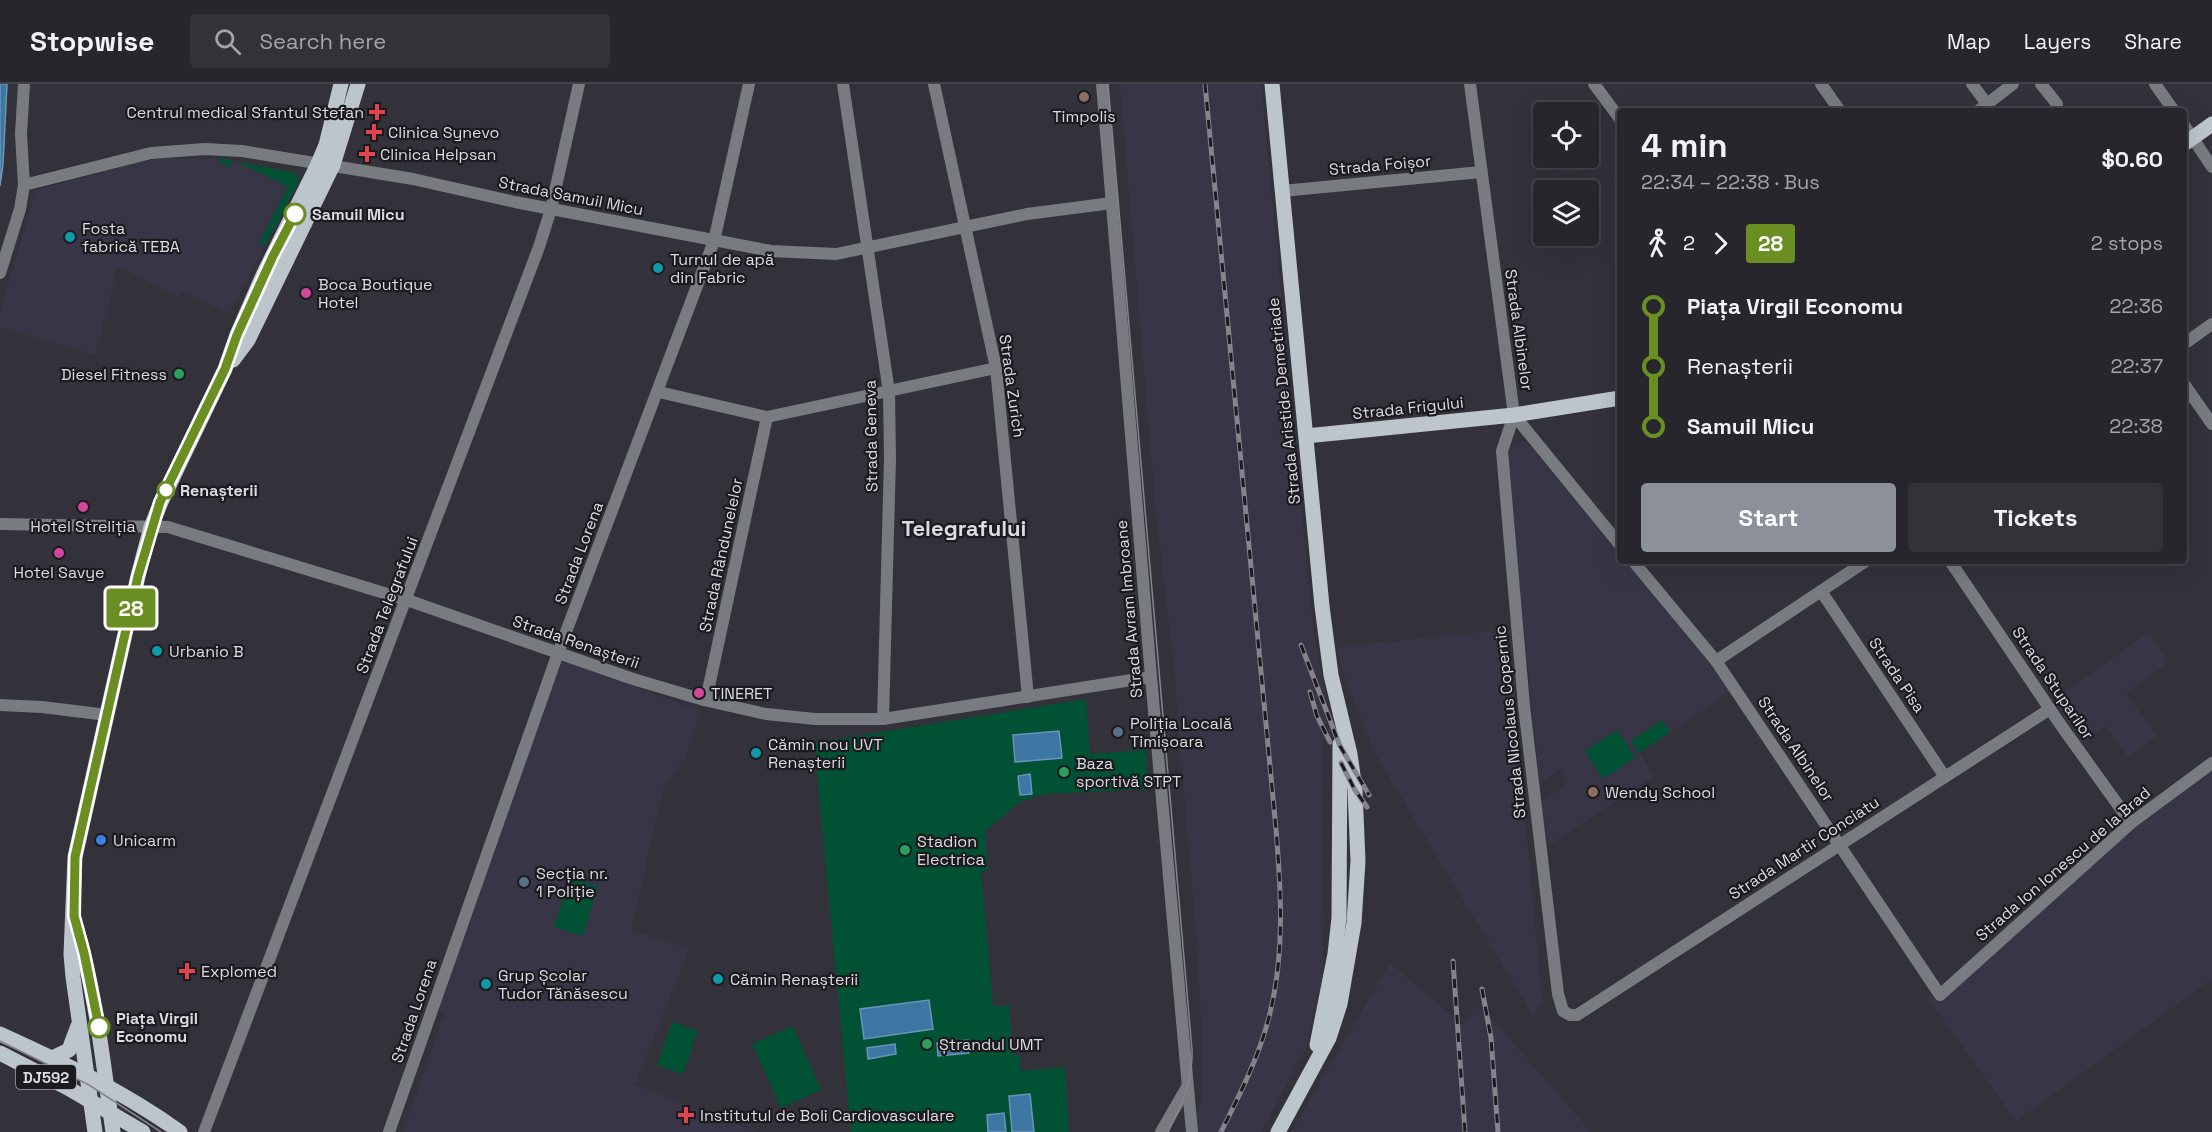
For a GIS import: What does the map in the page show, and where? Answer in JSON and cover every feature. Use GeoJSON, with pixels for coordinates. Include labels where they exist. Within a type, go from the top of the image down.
{"type":"FeatureCollection","features":[{"type":"Feature","properties":{"kind":"main road"},"geometry":{"type":"LineString","coordinates":[[326,165],[326,145],[341,84]]}},
{"type":"Feature","properties":{"kind":"main road"},"geometry":{"type":"LineString","coordinates":[[95,1132],[71,954],[75,857],[152,527],[160,502],[225,369],[264,273],[326,165],[357,84]]}},
{"type":"Feature","properties":{"kind":"main road","name":"Strada Aristide Demetriade"},"geometry":{"type":"LineString","coordinates":[[1272,84],[1327,648],[1340,714],[1341,826],[1338,926],[1325,1011],[1312,1068],[1278,1132]]}},
{"type":"Feature","properties":{"kind":"main road"},"geometry":{"type":"LineString","coordinates":[[2187,136],[2212,124]]}},
{"type":"Feature","properties":{"kind":"main road","name":"Strada Frigului"},"geometry":{"type":"LineString","coordinates":[[1306,436],[1514,415],[1617,398]]}},
{"type":"Feature","properties":{"kind":"main road"},"geometry":{"type":"LineString","coordinates":[[74,916],[99,1027],[113,1132]]}},
{"type":"Feature","properties":{"kind":"main road"},"geometry":{"type":"LineString","coordinates":[[52,1058],[69,1050],[72,1046],[79,1019]]}},
{"type":"Feature","properties":{"kind":"main road","name":"DJ592"},"geometry":{"type":"LineString","coordinates":[[0,1034],[88,1077]]}},
{"type":"Feature","properties":{"kind":"main road","name":"DJ592"},"geometry":{"type":"LineString","coordinates":[[0,1053],[91,1102]]}},
{"type":"Feature","properties":{"kind":"main road"},"geometry":{"type":"LineString","coordinates":[[88,1077],[138,1104],[180,1132]]}},
{"type":"Feature","properties":{"kind":"main road"},"geometry":{"type":"LineString","coordinates":[[91,1102],[142,1132]]}},
{"type":"Feature","properties":{"kind":"street"},"geometry":{"type":"LineString","coordinates":[[0,273],[4,250],[20,209],[24,185],[21,134],[24,84]]}},
{"type":"Feature","properties":{"kind":"street","name":"Strada Telegrafului"},"geometry":{"type":"LineString","coordinates":[[204,1132],[539,247],[551,209],[579,84]]}},
{"type":"Feature","properties":{"kind":"street","name":"Strada Lorena"},"geometry":{"type":"LineString","coordinates":[[389,1132],[558,653],[659,392],[714,241],[749,84]]}},
{"type":"Feature","properties":{"kind":"street","name":"Strada Geneva"},"geometry":{"type":"LineString","coordinates":[[843,84],[889,392],[890,458],[883,719]]}},
{"type":"Feature","properties":{"kind":"street","name":"Strada Zurich"},"geometry":{"type":"LineString","coordinates":[[934,84],[996,368],[1029,697]]}},
{"type":"Feature","properties":{"kind":"street","name":"Strada Avram Imbroane"},"geometry":{"type":"LineString","coordinates":[[1102,84],[1150,676],[1192,1132]]}},
{"type":"Feature","properties":{"kind":"street","name":"Strada Albinelor"},"geometry":{"type":"LineString","coordinates":[[1470,84],[1514,415],[1617,541]]}},
{"type":"Feature","properties":{"kind":"street"},"geometry":{"type":"LineString","coordinates":[[1594,84],[1617,115]]}},
{"type":"Feature","properties":{"kind":"street"},"geometry":{"type":"LineString","coordinates":[[1821,84],[1838,108]]}},
{"type":"Feature","properties":{"kind":"street"},"geometry":{"type":"LineString","coordinates":[[1972,84],[1982,107],[2013,84]]}},
{"type":"Feature","properties":{"kind":"street"},"geometry":{"type":"LineString","coordinates":[[2042,84],[2057,104],[2056,108]]}},
{"type":"Feature","properties":{"kind":"street"},"geometry":{"type":"LineString","coordinates":[[2155,84],[2172,108]]}},
{"type":"Feature","properties":{"kind":"street"},"geometry":{"type":"LineString","coordinates":[[2187,136],[2212,167]]}},
{"type":"Feature","properties":{"kind":"street","name":"Strada Samuil Micu"},"geometry":{"type":"LineString","coordinates":[[24,185],[127,158],[175,150],[242,151],[413,179],[714,241],[771,251],[810,254],[837,254],[1027,214],[1112,203]]}},
{"type":"Feature","properties":{"kind":"street","name":"Strada Foișor"},"geometry":{"type":"LineString","coordinates":[[1282,191],[1481,172]]}},
{"type":"Feature","properties":{"kind":"street"},"geometry":{"type":"LineString","coordinates":[[2187,342],[2212,324]]}},
{"type":"Feature","properties":{"kind":"street"},"geometry":{"type":"LineString","coordinates":[[659,392],[767,417],[996,368]]}},
{"type":"Feature","properties":{"kind":"street"},"geometry":{"type":"LineString","coordinates":[[2187,388],[2212,424]]}},
{"type":"Feature","properties":{"kind":"street","name":"Strada Nicolaus Copernic"},"geometry":{"type":"LineString","coordinates":[[1514,415],[1502,451],[1524,706],[1558,994],[1563,1011],[1570,1015],[1577,1015]]}},
{"type":"Feature","properties":{"kind":"street","name":"Strada Rândunelelor"},"geometry":{"type":"LineString","coordinates":[[706,700],[767,417]]}},
{"type":"Feature","properties":{"kind":"street","name":"Strada Renașterii"},"geometry":{"type":"LineString","coordinates":[[0,524],[168,527],[407,600],[633,679],[766,714],[815,718],[883,719],[1150,676]]}},
{"type":"Feature","properties":{"kind":"street","name":"Strada Albinelor"},"geometry":{"type":"LineString","coordinates":[[1635,564],[1716,661],[1841,844],[1940,995]]}},
{"type":"Feature","properties":{"kind":"street"},"geometry":{"type":"LineString","coordinates":[[1716,661],[1862,564]]}},
{"type":"Feature","properties":{"kind":"street","name":"Strada Stuparilor"},"geometry":{"type":"LineString","coordinates":[[1952,564],[2050,709],[2131,823]]}},
{"type":"Feature","properties":{"kind":"street","name":"Strada Pisa"},"geometry":{"type":"LineString","coordinates":[[1821,591],[1945,777]]}},
{"type":"Feature","properties":{"kind":"street"},"geometry":{"type":"LineString","coordinates":[[0,705],[42,707],[107,715]]}},
{"type":"Feature","properties":{"kind":"street","name":"Strada Martir Conciatu"},"geometry":{"type":"LineString","coordinates":[[1577,1015],[2050,709]]}},
{"type":"Feature","properties":{"kind":"street","name":"Strada Ion Ionescu de la Brad"},"geometry":{"type":"LineString","coordinates":[[1940,995],[2131,823],[2212,763]]}},
{"type":"Feature","properties":{"kind":"street"},"geometry":{"type":"LineString","coordinates":[[1161,1132],[1187,1087]]}},
{"type":"Feature","properties":{"kind":"shaded area"},"geometry":{"type":"Polygon","coordinates":[[[1120,84],[1261,84],[1313,629],[1327,703],[1322,750],[1323,974],[1306,1048],[1261,1132],[1186,1132],[1203,1101],[1197,943],[1180,761],[1175,673],[1156,513],[1120,84]]]}},
{"type":"Feature","properties":{"kind":"shaded area"},"geometry":{"type":"Polygon","coordinates":[[[220,158],[295,173],[299,181],[229,314],[182,291],[179,297],[118,266],[95,355],[0,327],[0,314],[36,190],[141,161],[220,158]]]}},
{"type":"Feature","properties":{"kind":"shaded area"},"geometry":{"type":"Polygon","coordinates":[[[1526,441],[1617,551],[1617,564],[1627,564],[1711,665],[1730,692],[1640,753],[1654,776],[1548,846],[1542,801],[1567,784],[1561,768],[1540,783],[1505,450],[1526,441]]]}},
{"type":"Feature","properties":{"kind":"shaded area"},"geometry":{"type":"Polygon","coordinates":[[[1508,629],[1542,1002],[1533,1016],[1376,755],[1340,665],[1338,647],[1508,629]]]}},
{"type":"Feature","properties":{"kind":"shaded area"},"geometry":{"type":"Polygon","coordinates":[[[2148,633],[2169,662],[2126,693],[2157,736],[2128,757],[2106,726],[2083,742],[2053,701],[2148,633]]]}},
{"type":"Feature","properties":{"kind":"shaded area"},"geometry":{"type":"Polygon","coordinates":[[[562,660],[701,711],[686,756],[662,791],[631,931],[690,948],[635,1085],[757,1132],[403,1132],[442,1021],[447,1018],[437,1006],[562,660]]]}},
{"type":"Feature","properties":{"kind":"shaded area"},"geometry":{"type":"Polygon","coordinates":[[[2212,763],[2212,979],[2016,1121],[1927,997],[2131,823],[2212,763]]]}},
{"type":"Feature","properties":{"kind":"shaded area"},"geometry":{"type":"Polygon","coordinates":[[[1390,963],[1464,1026],[1476,1006],[1489,1015],[1591,1132],[1291,1132],[1390,963]]]}},
{"type":"Feature","properties":{"kind":"green space"},"geometry":{"type":"Polygon","coordinates":[[[220,158],[234,161],[229,167],[218,161],[220,158]]]}},
{"type":"Feature","properties":{"kind":"green space"},"geometry":{"type":"Polygon","coordinates":[[[237,161],[295,173],[299,181],[265,246],[259,243],[288,187],[237,161]]]}},
{"type":"Feature","properties":{"kind":"green space"},"geometry":{"type":"Polygon","coordinates":[[[1086,699],[1090,754],[1146,750],[1148,789],[1045,794],[1020,802],[985,831],[988,870],[981,871],[993,1006],[1009,1005],[1013,1055],[1020,1055],[1021,1071],[1065,1067],[1069,1132],[851,1132],[814,743],[1086,699]]]}},
{"type":"Feature","properties":{"kind":"green space"},"geometry":{"type":"Polygon","coordinates":[[[1662,720],[1670,732],[1639,753],[1631,741],[1662,720]]]}},
{"type":"Feature","properties":{"kind":"green space"},"geometry":{"type":"Polygon","coordinates":[[[1617,730],[1635,757],[1603,779],[1585,751],[1617,730]]]}},
{"type":"Feature","properties":{"kind":"green space"},"geometry":{"type":"Polygon","coordinates":[[[570,877],[598,886],[583,936],[554,927],[570,877]]]}},
{"type":"Feature","properties":{"kind":"green space"},"geometry":{"type":"Polygon","coordinates":[[[672,1022],[698,1031],[683,1074],[657,1065],[672,1022]]]}},
{"type":"Feature","properties":{"kind":"green space"},"geometry":{"type":"Polygon","coordinates":[[[793,1026],[821,1090],[781,1108],[752,1044],[793,1026]]]}},
{"type":"Feature","properties":{"kind":"water"},"geometry":{"type":"Polygon","coordinates":[[[0,84],[7,84],[0,186],[0,84]]]}},
{"type":"Feature","properties":{"kind":"water"},"geometry":{"type":"Polygon","coordinates":[[[1059,731],[1062,758],[1015,762],[1013,735],[1059,731]]]}},
{"type":"Feature","properties":{"kind":"water"},"geometry":{"type":"Polygon","coordinates":[[[1030,774],[1032,794],[1020,795],[1018,776],[1030,774]]]}},
{"type":"Feature","properties":{"kind":"water"},"geometry":{"type":"Polygon","coordinates":[[[929,1000],[933,1029],[864,1039],[860,1009],[929,1000]]]}},
{"type":"Feature","properties":{"kind":"water"},"geometry":{"type":"Polygon","coordinates":[[[968,1040],[969,1053],[938,1056],[937,1043],[968,1040]]]}},
{"type":"Feature","properties":{"kind":"water"},"geometry":{"type":"Polygon","coordinates":[[[895,1044],[896,1054],[868,1059],[867,1048],[895,1044]]]}},
{"type":"Feature","properties":{"kind":"water"},"geometry":{"type":"Polygon","coordinates":[[[1030,1094],[1034,1132],[1012,1132],[1009,1096],[1030,1094]]]}},
{"type":"Feature","properties":{"kind":"water"},"geometry":{"type":"Polygon","coordinates":[[[1004,1113],[1006,1132],[988,1132],[987,1115],[1004,1113]]]}},
{"type":"Feature","properties":{"kind":"tram line"},"geometry":{"type":"LineString","coordinates":[[1108,84],[1192,1050],[1191,1072],[1186,1092],[1168,1132]]}},
{"type":"Feature","properties":{"kind":"tram line"},"geometry":{"type":"LineString","coordinates":[[0,1041],[89,1085],[161,1132]]}},
{"type":"Feature","properties":{"kind":"railway"},"geometry":{"type":"LineString","coordinates":[[1205,84],[1276,829],[1280,898],[1278,967],[1266,1029],[1242,1089],[1221,1132]]}},
{"type":"Feature","properties":{"kind":"railway"},"geometry":{"type":"LineString","coordinates":[[1301,645],[1340,746],[1369,795]]}},
{"type":"Feature","properties":{"kind":"railway"},"geometry":{"type":"LineString","coordinates":[[1310,692],[1317,716],[1330,742]]}},
{"type":"Feature","properties":{"kind":"railway"},"geometry":{"type":"LineString","coordinates":[[1341,763],[1367,807]]}},
{"type":"Feature","properties":{"kind":"railway"},"geometry":{"type":"LineString","coordinates":[[1453,961],[1465,1132]]}},
{"type":"Feature","properties":{"kind":"railway"},"geometry":{"type":"LineString","coordinates":[[1482,989],[1491,1038],[1498,1132]]}},
{"type":"Feature","properties":{"kind":"bus line","name":"28"},"geometry":{"type":"LineString","coordinates":[[99,1027],[74,916],[75,857],[138,576],[160,502],[225,369],[237,335],[295,214]]}},
{"type":"Feature","properties":{"kind":"place","name":"Timpolis"},"geometry":{"type":"Point","coordinates":[1084,97]}},
{"type":"Feature","properties":{"kind":"place","name":"Centrul medical Sfantul Stefan"},"geometry":{"type":"Point","coordinates":[377,112]}},
{"type":"Feature","properties":{"kind":"place","name":"Clinica Synevo"},"geometry":{"type":"Point","coordinates":[374,132]}},
{"type":"Feature","properties":{"kind":"place","name":"Clinica Helpsan"},"geometry":{"type":"Point","coordinates":[367,154]}},
{"type":"Feature","properties":{"kind":"place","name":"Samuil Micu"},"geometry":{"type":"Point","coordinates":[295,214]}},
{"type":"Feature","properties":{"kind":"place","name":"Fosta fabrică TEBA"},"geometry":{"type":"Point","coordinates":[70,237]}},
{"type":"Feature","properties":{"kind":"place","name":"Turnul de apă din Fabric"},"geometry":{"type":"Point","coordinates":[658,268]}},
{"type":"Feature","properties":{"kind":"place","name":"Boca Boutique Hotel"},"geometry":{"type":"Point","coordinates":[306,293]}},
{"type":"Feature","properties":{"kind":"place","name":"Diesel Fitness"},"geometry":{"type":"Point","coordinates":[179,374]}},
{"type":"Feature","properties":{"kind":"place","name":"Renașterii"},"geometry":{"type":"Point","coordinates":[166,490]}},
{"type":"Feature","properties":{"kind":"place","name":"Hotel Streliția"},"geometry":{"type":"Point","coordinates":[83,507]}},
{"type":"Feature","properties":{"kind":"place","name":"Hotel Savye"},"geometry":{"type":"Point","coordinates":[59,553]}},
{"type":"Feature","properties":{"kind":"place","name":"Urbanio B"},"geometry":{"type":"Point","coordinates":[157,651]}},
{"type":"Feature","properties":{"kind":"place","name":"TINERET"},"geometry":{"type":"Point","coordinates":[699,693]}},
{"type":"Feature","properties":{"kind":"place","name":"Poliția Locală Timișoara"},"geometry":{"type":"Point","coordinates":[1118,732]}},
{"type":"Feature","properties":{"kind":"place","name":"Cămin nou UVT Renașterii"},"geometry":{"type":"Point","coordinates":[756,753]}},
{"type":"Feature","properties":{"kind":"place","name":"Baza sportivă STPT"},"geometry":{"type":"Point","coordinates":[1064,772]}},
{"type":"Feature","properties":{"kind":"place","name":"Wendy School"},"geometry":{"type":"Point","coordinates":[1593,792]}},
{"type":"Feature","properties":{"kind":"place","name":"Unicarm"},"geometry":{"type":"Point","coordinates":[101,840]}},
{"type":"Feature","properties":{"kind":"place","name":"Stadion Electrica"},"geometry":{"type":"Point","coordinates":[905,850]}},
{"type":"Feature","properties":{"kind":"place","name":"Secția nr. 1 Poliție"},"geometry":{"type":"Point","coordinates":[524,882]}},
{"type":"Feature","properties":{"kind":"place","name":"Explomed"},"geometry":{"type":"Point","coordinates":[187,971]}},
{"type":"Feature","properties":{"kind":"place","name":"Cămin Renașterii"},"geometry":{"type":"Point","coordinates":[718,979]}},
{"type":"Feature","properties":{"kind":"place","name":"Grup Școlar Tudor Tănăsescu"},"geometry":{"type":"Point","coordinates":[486,984]}},
{"type":"Feature","properties":{"kind":"place","name":"Piața Virgil Economu"},"geometry":{"type":"Point","coordinates":[99,1027]}},
{"type":"Feature","properties":{"kind":"place","name":"Ștrandul UMT"},"geometry":{"type":"Point","coordinates":[927,1044]}},
{"type":"Feature","properties":{"kind":"place","name":"Institutul de Boli Cardiovasculare"},"geometry":{"type":"Point","coordinates":[686,1115]}},
{"type":"Feature","properties":{"kind":"district","name":"Telegrafului"},"geometry":{"type":"Point","coordinates":[964,528]}}]}
